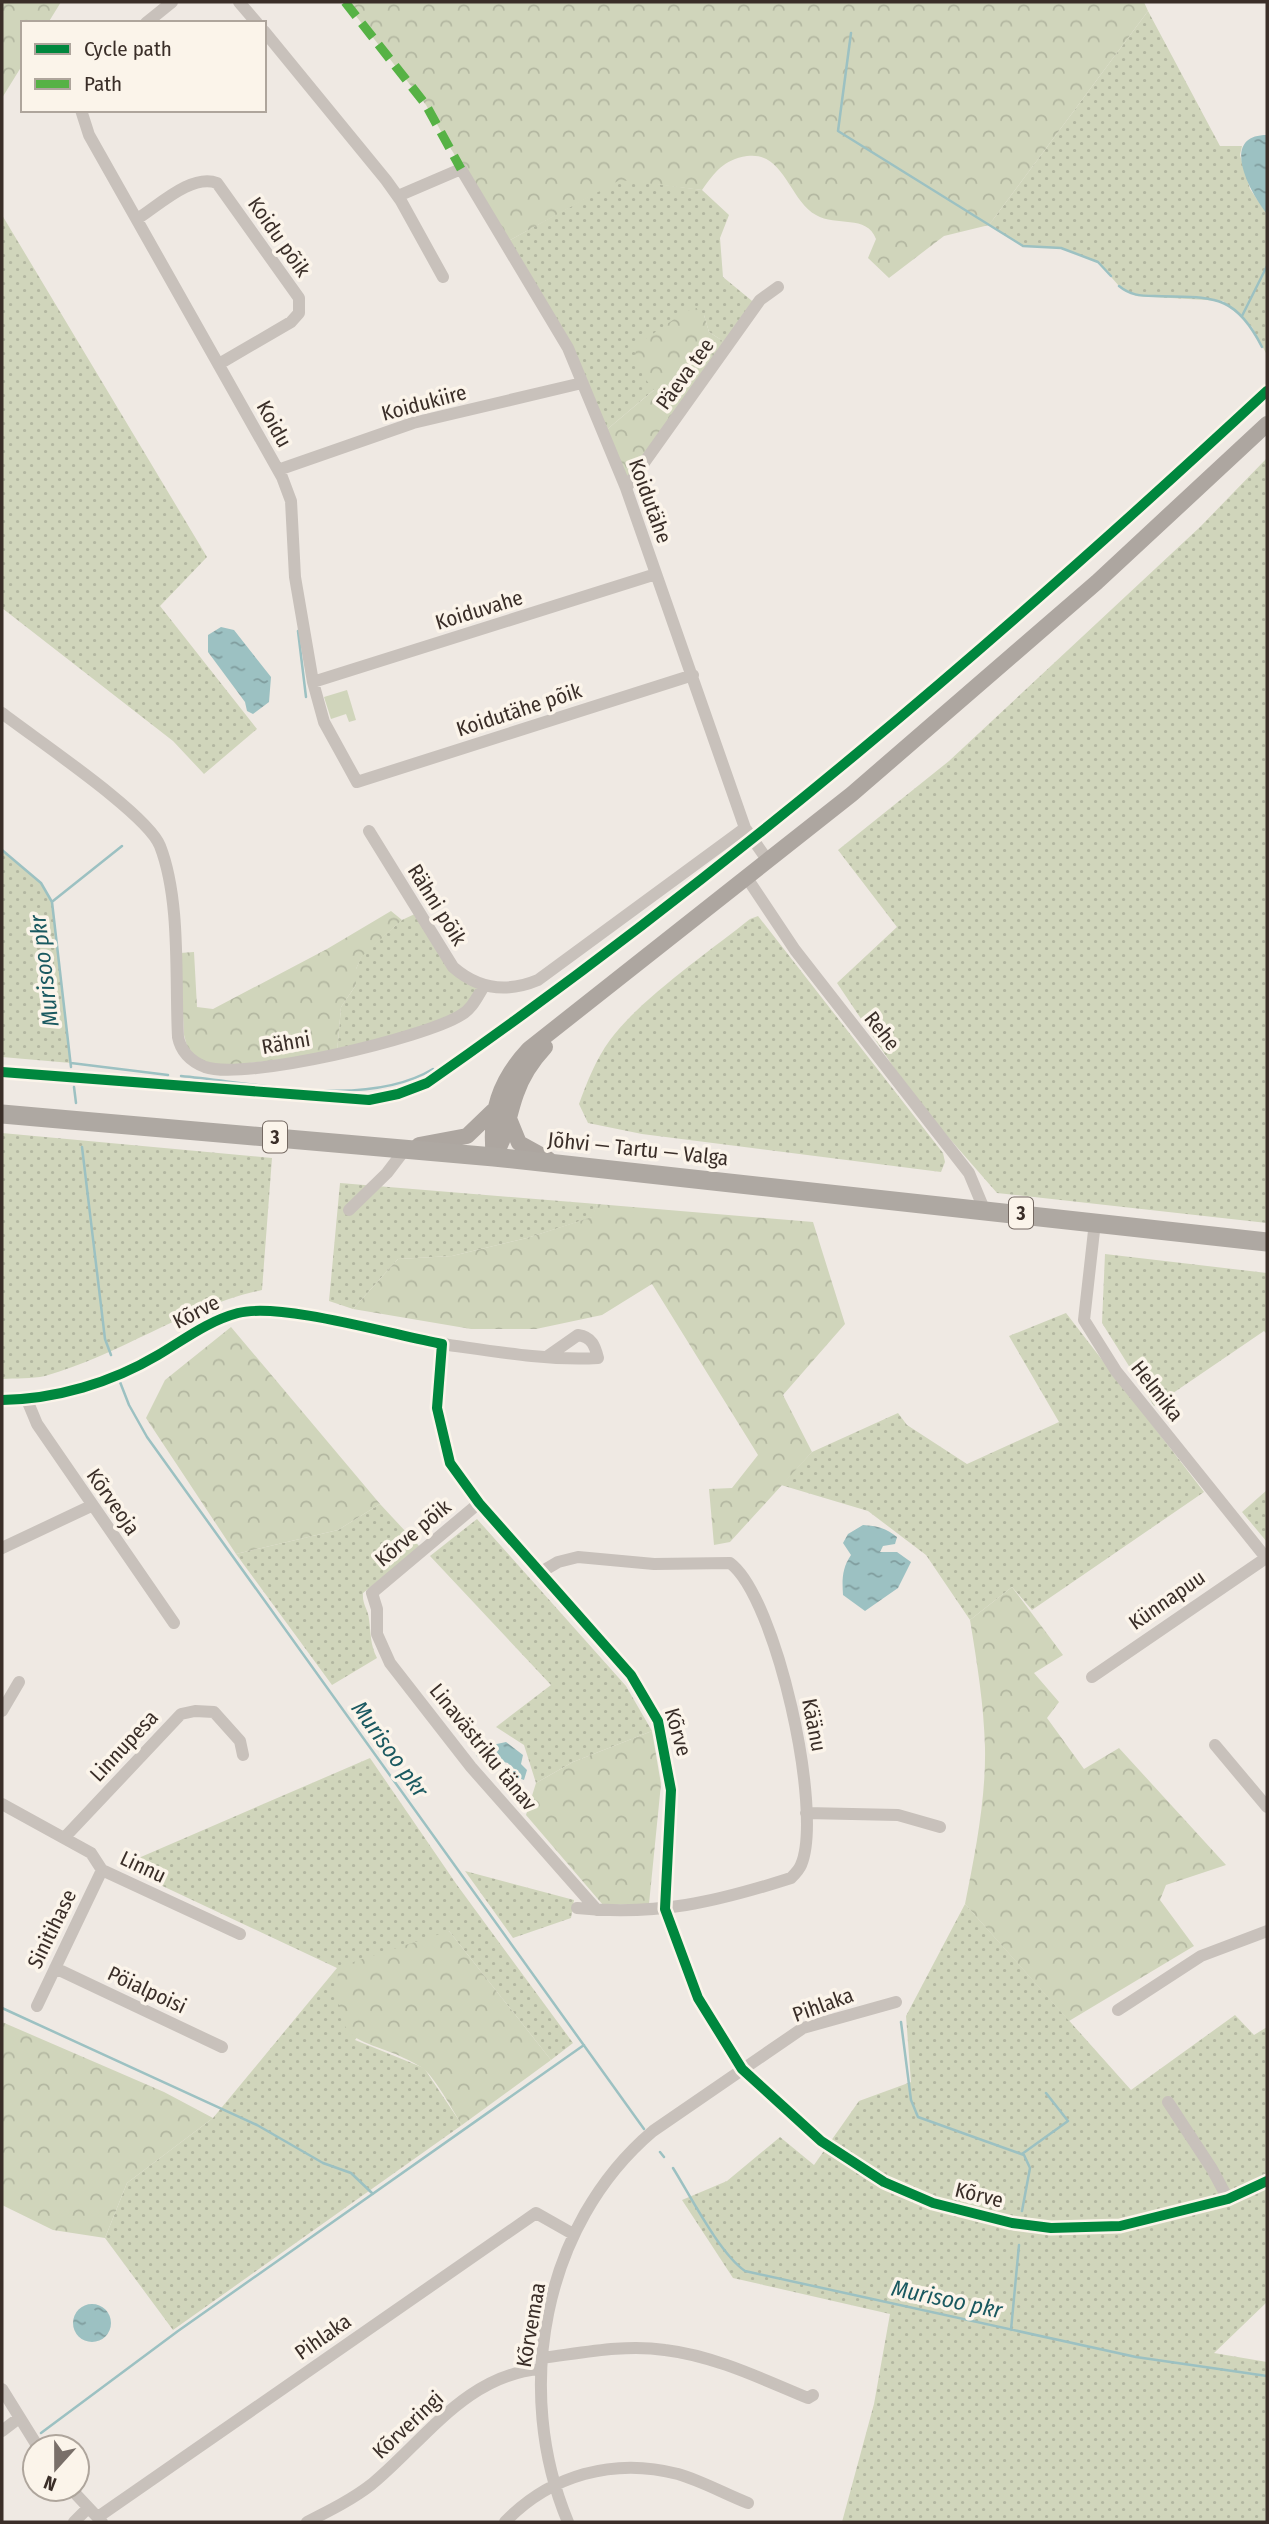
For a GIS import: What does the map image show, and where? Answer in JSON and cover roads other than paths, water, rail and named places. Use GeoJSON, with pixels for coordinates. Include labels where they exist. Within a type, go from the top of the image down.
{"type":"FeatureCollection","features":[{"type":"Feature","properties":{"kind":"highway","name":"Jõhvi — Tartu — Valga"},"geometry":{"type":"LineString","coordinates":[[2,1115],[494,1157],[1267,1242]]}},
{"type":"Feature","properties":{"kind":"main road"},"geometry":{"type":"LineString","coordinates":[[494,1157],[493,1111],[501,1086],[515,1063],[547,1033],[572,1017],[852,794],[1097,582],[1267,424]]}},
{"type":"Feature","properties":{"kind":"main road"},"geometry":{"type":"LineString","coordinates":[[494,1157],[504,1141],[516,1094],[530,1064],[572,1017]]}},
{"type":"Feature","properties":{"kind":"main road"},"geometry":{"type":"LineString","coordinates":[[399,1148],[467,1136],[493,1111]]}},
{"type":"Feature","properties":{"kind":"main road"},"geometry":{"type":"LineString","coordinates":[[510,1121],[519,1143],[560,1164]]}},
{"type":"Feature","properties":{"kind":"street"},"geometry":{"type":"LineString","coordinates":[[148,21],[172,2]]}},
{"type":"Feature","properties":{"kind":"street"},"geometry":{"type":"LineString","coordinates":[[239,2],[255,21]]}},
{"type":"Feature","properties":{"kind":"street"},"geometry":{"type":"LineString","coordinates":[[266,33],[398,196],[443,277]]}},
{"type":"Feature","properties":{"kind":"street","name":"Koidu"},"geometry":{"type":"LineString","coordinates":[[81,112],[83,124],[219,363],[278,470],[291,501],[295,576],[313,682],[324,722],[357,782]]}},
{"type":"Feature","properties":{"kind":"street","name":"Koidutähe"},"geometry":{"type":"LineString","coordinates":[[398,196],[461,169],[552,317],[626,488],[694,675],[745,828],[768,861]]}},
{"type":"Feature","properties":{"kind":"street","name":"Koidu põik"},"geometry":{"type":"LineString","coordinates":[[137,219],[195,182],[213,181],[223,190],[299,298],[299,313],[291,321],[219,363]]}},
{"type":"Feature","properties":{"kind":"street","name":"Päeva tee"},"geometry":{"type":"LineString","coordinates":[[626,488],[760,300],[778,287]]}},
{"type":"Feature","properties":{"kind":"street","name":"Koidukiire"},"geometry":{"type":"LineString","coordinates":[[278,470],[413,423],[582,383]]}},
{"type":"Feature","properties":{"kind":"street","name":"Koiduvahe"},"geometry":{"type":"LineString","coordinates":[[313,682],[656,574]]}},
{"type":"Feature","properties":{"kind":"street","name":"Koidutähe põik"},"geometry":{"type":"LineString","coordinates":[[357,782],[694,675]]}},
{"type":"Feature","properties":{"kind":"street","name":"Rähni"},"geometry":{"type":"LineString","coordinates":[[2,713],[118,802],[146,827],[160,845],[172,898],[178,1037],[191,1060],[207,1068],[232,1071],[285,1065],[337,1054],[460,1016],[471,1007],[484,986]]}},
{"type":"Feature","properties":{"kind":"street"},"geometry":{"type":"LineString","coordinates":[[484,986],[508,989],[538,980],[745,828]]}},
{"type":"Feature","properties":{"kind":"street","name":"Rähni põik"},"geometry":{"type":"LineString","coordinates":[[369,831],[453,967],[465,978],[484,986]]}},
{"type":"Feature","properties":{"kind":"street","name":"Rehe"},"geometry":{"type":"LineString","coordinates":[[747,878],[794,950],[969,1173],[984,1209]]}},
{"type":"Feature","properties":{"kind":"street"},"geometry":{"type":"LineString","coordinates":[[349,1209],[387,1173],[399,1148]]}},
{"type":"Feature","properties":{"kind":"street","name":"Helmika"},"geometry":{"type":"LineString","coordinates":[[1095,1222],[1084,1320],[1116,1371],[1267,1559]]}},
{"type":"Feature","properties":{"kind":"street","name":"Kõrve"},"geometry":{"type":"LineString","coordinates":[[2,1400],[27,1400],[84,1387],[137,1366],[207,1324],[240,1313],[274,1310],[442,1345],[548,1356],[598,1358],[594,1344],[585,1336],[578,1335],[548,1356]]}},
{"type":"Feature","properties":{"kind":"street","name":"Kõrve"},"geometry":{"type":"LineString","coordinates":[[442,1345],[437,1408],[450,1462],[479,1503],[631,1675],[658,1721],[671,1790],[666,1909],[698,1998],[742,2070],[791,2117],[850,2162],[884,2182],[971,2214],[1038,2226],[1086,2228],[1147,2221],[1228,2199],[1267,2181]]}},
{"type":"Feature","properties":{"kind":"street","name":"Kõrveoja"},"geometry":{"type":"LineString","coordinates":[[27,1400],[37,1424],[91,1506],[174,1623]]}},
{"type":"Feature","properties":{"kind":"street","name":"Kõrve põik"},"geometry":{"type":"LineString","coordinates":[[372,1592],[479,1503]]}},
{"type":"Feature","properties":{"kind":"street"},"geometry":{"type":"LineString","coordinates":[[2,1548],[91,1506]]}},
{"type":"Feature","properties":{"kind":"street","name":"Käänu"},"geometry":{"type":"LineString","coordinates":[[541,1572],[558,1562],[578,1557],[654,1564],[730,1563],[738,1569],[754,1596],[776,1648],[794,1713],[806,1813],[805,1850],[801,1867],[791,1878],[740,1894],[666,1909],[623,1913],[577,1908]]}},
{"type":"Feature","properties":{"kind":"street","name":"Künnapuu"},"geometry":{"type":"LineString","coordinates":[[1092,1677],[1267,1559]]}},
{"type":"Feature","properties":{"kind":"street","name":"Linavästriku tänav"},"geometry":{"type":"LineString","coordinates":[[372,1592],[377,1609],[377,1634],[390,1663],[471,1767],[597,1910]]}},
{"type":"Feature","properties":{"kind":"street"},"geometry":{"type":"LineString","coordinates":[[2,1711],[19,1682]]}},
{"type":"Feature","properties":{"kind":"street","name":"Linnupesa"},"geometry":{"type":"LineString","coordinates":[[65,1837],[181,1714],[214,1712],[240,1741],[243,1755]]}},
{"type":"Feature","properties":{"kind":"street"},"geometry":{"type":"LineString","coordinates":[[1216,1745],[1267,1807]]}},
{"type":"Feature","properties":{"kind":"street","name":"Linnu"},"geometry":{"type":"LineString","coordinates":[[2,1804],[91,1853],[102,1870],[240,1934]]}},
{"type":"Feature","properties":{"kind":"street"},"geometry":{"type":"LineString","coordinates":[[806,1813],[898,1815],[940,1827]]}},
{"type":"Feature","properties":{"kind":"street","name":"Sinitihase"},"geometry":{"type":"LineString","coordinates":[[37,2006],[102,1870]]}},
{"type":"Feature","properties":{"kind":"street"},"geometry":{"type":"LineString","coordinates":[[1118,2010],[1201,1956],[1267,1931]]}},
{"type":"Feature","properties":{"kind":"street","name":"Pöialpoisi"},"geometry":{"type":"LineString","coordinates":[[55,1968],[222,2047]]}},
{"type":"Feature","properties":{"kind":"street","name":"Pihlaka"},"geometry":{"type":"LineString","coordinates":[[630,2150],[653,2131],[803,2028],[896,2002]]}},
{"type":"Feature","properties":{"kind":"street"},"geometry":{"type":"LineString","coordinates":[[1168,2102],[1212,2169],[1228,2199]]}},
{"type":"Feature","properties":{"kind":"street","name":"Kõrvemaa"},"geometry":{"type":"LineString","coordinates":[[568,2522],[554,2484],[541,2407],[541,2363],[552,2296],[573,2234],[604,2182],[630,2150]]}},
{"type":"Feature","properties":{"kind":"street","name":"Pihlaka"},"geometry":{"type":"LineString","coordinates":[[96,2516],[536,2213],[573,2234]]}},
{"type":"Feature","properties":{"kind":"street","name":"Kõrveringi"},"geometry":{"type":"LineString","coordinates":[[307,2522],[369,2486],[442,2417],[472,2393],[507,2375],[592,2350],[664,2349],[702,2357],[808,2398],[813,2395]]}},
{"type":"Feature","properties":{"kind":"street"},"geometry":{"type":"LineString","coordinates":[[2,2389],[29,2433]]}},
{"type":"Feature","properties":{"kind":"street"},"geometry":{"type":"LineString","coordinates":[[2,2431],[19,2418]]}},
{"type":"Feature","properties":{"kind":"street"},"geometry":{"type":"LineString","coordinates":[[505,2522],[520,2506],[554,2484],[596,2470],[639,2467],[680,2475],[748,2503]]}},
{"type":"Feature","properties":{"kind":"street"},"geometry":{"type":"LineString","coordinates":[[74,2522],[96,2516],[84,2503]]}},
{"type":"Feature","properties":{"kind":"water"},"geometry":{"type":"Polygon","coordinates":[[[1267,135],[1267,214],[1247,180],[1241,155],[1244,145],[1252,138],[1267,135]]]}},
{"type":"Feature","properties":{"kind":"water"},"geometry":{"type":"Polygon","coordinates":[[[221,627],[234,630],[271,677],[269,702],[253,714],[247,711],[245,702],[208,652],[208,635],[221,627]]]}},
{"type":"Feature","properties":{"kind":"water"},"geometry":{"type":"Polygon","coordinates":[[[863,1525],[881,1528],[897,1537],[895,1544],[883,1546],[880,1552],[897,1552],[911,1562],[898,1588],[865,1611],[843,1595],[844,1569],[851,1555],[843,1543],[848,1534],[863,1525]]]}},
{"type":"Feature","properties":{"kind":"water"},"geometry":{"type":"Polygon","coordinates":[[[506,1742],[523,1755],[521,1764],[527,1770],[524,1780],[516,1777],[508,1763],[476,1756],[483,1747],[506,1742]]]}},
{"type":"Feature","properties":{"kind":"water"},"geometry":{"type":"Polygon","coordinates":[[[92,2304],[106,2309],[111,2323],[106,2337],[92,2342],[78,2337],[73,2323],[78,2309],[92,2304]]]}},
{"type":"Feature","properties":{"kind":"waterway"},"geometry":{"type":"LineString","coordinates":[[851,33],[838,131],[1023,246],[1061,248],[1098,262],[1111,276]]}},
{"type":"Feature","properties":{"kind":"waterway"},"geometry":{"type":"LineString","coordinates":[[1242,316],[1267,266]]}},
{"type":"Feature","properties":{"kind":"waterway"},"geometry":{"type":"LineString","coordinates":[[1119,286],[1140,295],[1218,301],[1241,316],[1262,347]]}},
{"type":"Feature","properties":{"kind":"waterway"},"geometry":{"type":"LineString","coordinates":[[298,631],[306,697]]}},
{"type":"Feature","properties":{"kind":"waterway"},"geometry":{"type":"LineString","coordinates":[[53,901],[122,846]]}},
{"type":"Feature","properties":{"kind":"waterway","name":"Murisoo pkr"},"geometry":{"type":"LineString","coordinates":[[2,850],[41,883],[52,902],[71,1067]]}},
{"type":"Feature","properties":{"kind":"waterway"},"geometry":{"type":"LineString","coordinates":[[71,1063],[168,1075]]}},
{"type":"Feature","properties":{"kind":"waterway"},"geometry":{"type":"LineString","coordinates":[[181,1076],[277,1087],[344,1091],[376,1088],[406,1081],[433,1069]]}},
{"type":"Feature","properties":{"kind":"waterway","name":"Murisoo pkr"},"geometry":{"type":"LineString","coordinates":[[74,1087],[76,1103]]}},
{"type":"Feature","properties":{"kind":"waterway","name":"Murisoo pkr"},"geometry":{"type":"LineString","coordinates":[[82,1147],[105,1339],[111,1355]]}},
{"type":"Feature","properties":{"kind":"waterway","name":"Murisoo pkr"},"geometry":{"type":"LineString","coordinates":[[120,1382],[147,1437],[644,2129]]}},
{"type":"Feature","properties":{"kind":"waterway"},"geometry":{"type":"LineString","coordinates":[[2,2008],[257,2125],[323,2163],[351,2173],[373,2194]]}},
{"type":"Feature","properties":{"kind":"waterway"},"geometry":{"type":"LineString","coordinates":[[901,2022],[911,2100],[918,2117],[1024,2155],[1030,2168],[1022,2211]]}},
{"type":"Feature","properties":{"kind":"waterway"},"geometry":{"type":"LineString","coordinates":[[41,2433],[178,2331],[584,2045]]}},
{"type":"Feature","properties":{"kind":"waterway"},"geometry":{"type":"LineString","coordinates":[[1022,2154],[1068,2121],[1046,2093]]}},
{"type":"Feature","properties":{"kind":"waterway","name":"Murisoo pkr"},"geometry":{"type":"LineString","coordinates":[[660,2152],[664,2157]]}},
{"type":"Feature","properties":{"kind":"waterway","name":"Murisoo pkr"},"geometry":{"type":"LineString","coordinates":[[673,2168],[715,2238],[745,2271],[1136,2357],[1267,2376]]}},
{"type":"Feature","properties":{"kind":"waterway"},"geometry":{"type":"LineString","coordinates":[[1011,2330],[1019,2245]]}}]}
